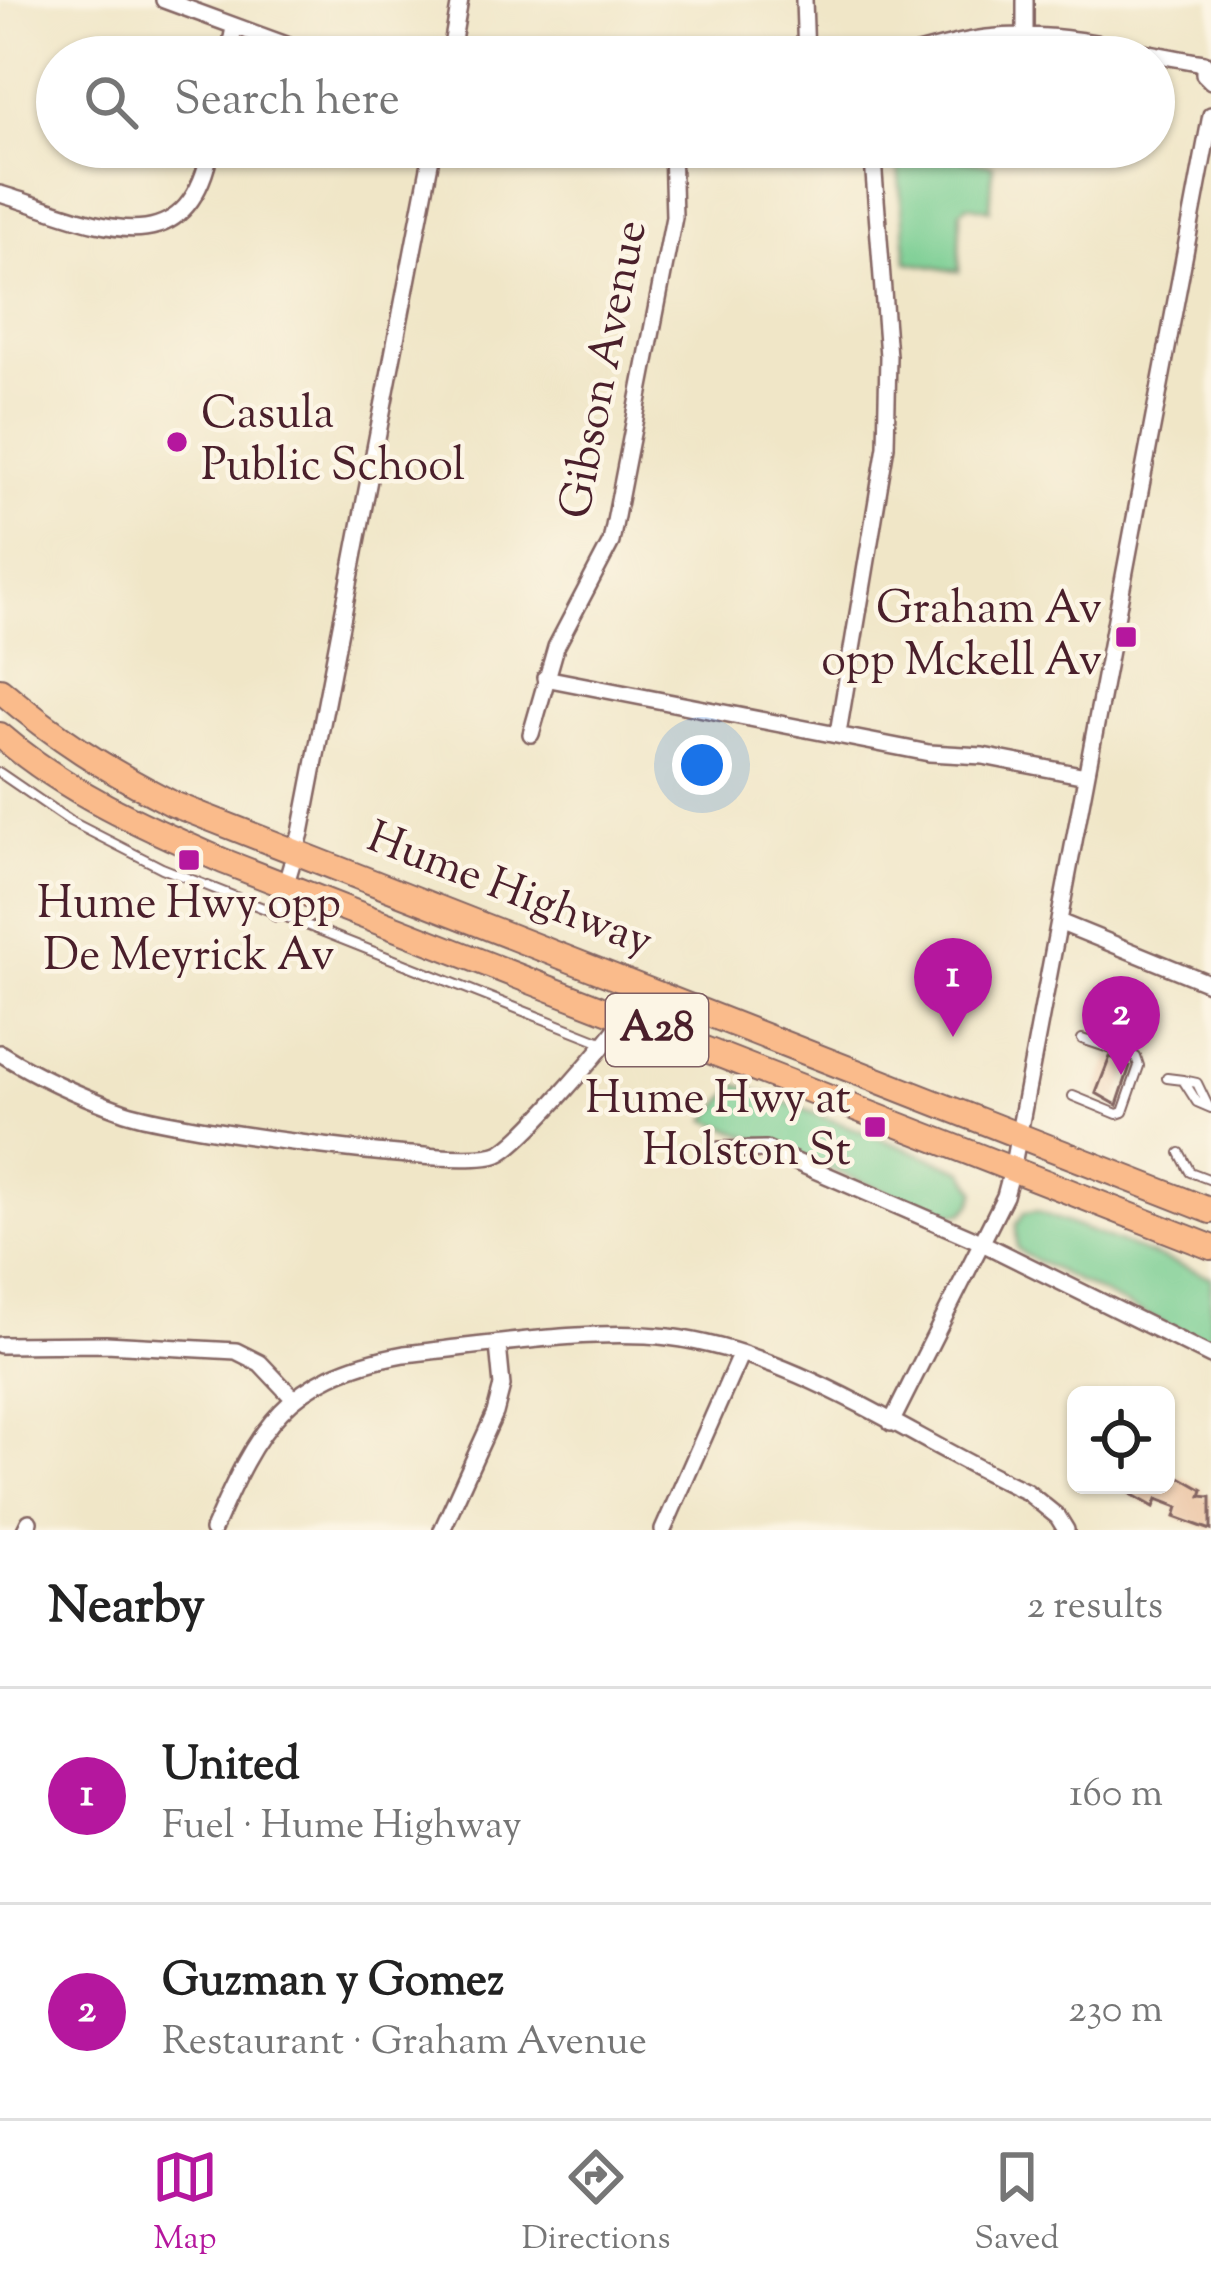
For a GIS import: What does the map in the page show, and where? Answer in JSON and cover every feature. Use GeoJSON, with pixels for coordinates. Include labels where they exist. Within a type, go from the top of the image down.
{"type":"FeatureCollection","features":[{"type":"Feature","properties":{"kind":"highway","name":"Hume Highway"},"geometry":{"type":"LineString","coordinates":[[0,690],[99,766],[173,804],[1211,1211]]}},
{"type":"Feature","properties":{"kind":"highway","name":"Hume Highway"},"geometry":{"type":"LineString","coordinates":[[0,735],[70,788],[127,819],[1211,1247]]}},
{"type":"Feature","properties":{"kind":"street"},"geometry":{"type":"LineString","coordinates":[[164,0],[257,36]]}},
{"type":"Feature","properties":{"kind":"street"},"geometry":{"type":"LineString","coordinates":[[454,36],[460,0]]}},
{"type":"Feature","properties":{"kind":"street"},"geometry":{"type":"LineString","coordinates":[[805,0],[806,36]]}},
{"type":"Feature","properties":{"kind":"street"},"geometry":{"type":"LineString","coordinates":[[1025,0],[1025,36]]}},
{"type":"Feature","properties":{"kind":"street"},"geometry":{"type":"LineString","coordinates":[[232,36],[234,28]]}},
{"type":"Feature","properties":{"kind":"street"},"geometry":{"type":"LineString","coordinates":[[1175,53],[1207,58],[1204,74],[1211,81]]}},
{"type":"Feature","properties":{"kind":"street"},"geometry":{"type":"LineString","coordinates":[[891,1423],[1005,1196],[1012,1170],[1211,116]]}},
{"type":"Feature","properties":{"kind":"street"},"geometry":{"type":"LineString","coordinates":[[0,194],[115,228],[148,229],[190,206],[205,168]]}},
{"type":"Feature","properties":{"kind":"street"},"geometry":{"type":"LineString","coordinates":[[277,913],[297,854],[429,168]]}},
{"type":"Feature","properties":{"kind":"street","name":"Gibson Avenue"},"geometry":{"type":"LineString","coordinates":[[532,734],[556,647],[611,542],[674,218],[673,168]]}},
{"type":"Feature","properties":{"kind":"street"},"geometry":{"type":"LineString","coordinates":[[838,733],[886,446],[888,356],[874,168]]}},
{"type":"Feature","properties":{"kind":"street"},"geometry":{"type":"LineString","coordinates":[[545,678],[929,753],[982,756],[1086,776]]}},
{"type":"Feature","properties":{"kind":"street"},"geometry":{"type":"LineString","coordinates":[[1059,922],[1211,984]]}},
{"type":"Feature","properties":{"kind":"street"},"geometry":{"type":"LineString","coordinates":[[2,1061],[94,1100],[172,1125],[391,1153],[484,1159],[505,1151],[551,1104],[625,1017],[637,986]]}},
{"type":"Feature","properties":{"kind":"street"},"geometry":{"type":"LineString","coordinates":[[719,1150],[766,1149],[982,1243],[1211,1356]]}},
{"type":"Feature","properties":{"kind":"street"},"geometry":{"type":"LineString","coordinates":[[213,1530],[263,1430],[317,1382],[373,1359],[646,1335],[741,1353],[805,1380],[1027,1492],[1058,1516],[1066,1530]]}},
{"type":"Feature","properties":{"kind":"street"},"geometry":{"type":"LineString","coordinates":[[0,1345],[106,1343],[236,1352],[260,1363],[294,1399]]}},
{"type":"Feature","properties":{"kind":"street"},"geometry":{"type":"LineString","coordinates":[[442,1530],[495,1412],[502,1386],[498,1345]]}},
{"type":"Feature","properties":{"kind":"street"},"geometry":{"type":"LineString","coordinates":[[663,1530],[741,1353]]}},
{"type":"Feature","properties":{"kind":"lane"},"geometry":{"type":"LineString","coordinates":[[0,773],[100,839],[602,1042]]}},
{"type":"Feature","properties":{"kind":"lane"},"geometry":{"type":"LineString","coordinates":[[1073,1096],[1117,1114],[1123,1112],[1139,1066],[1136,1057],[1082,1039]]}},
{"type":"Feature","properties":{"kind":"lane"},"geometry":{"type":"LineString","coordinates":[[1166,1078],[1183,1080],[1197,1102],[1209,1107]]}},
{"type":"Feature","properties":{"kind":"lane"},"geometry":{"type":"LineString","coordinates":[[1180,1153],[1190,1172],[1211,1180]]}},
{"type":"Feature","properties":{"kind":"green space"},"geometry":{"type":"Polygon","coordinates":[[[898,168],[993,168],[990,210],[968,205],[960,211],[959,272],[907,262],[898,168]]]}},
{"type":"Feature","properties":{"kind":"green space"},"geometry":{"type":"Polygon","coordinates":[[[738,1084],[964,1171],[976,1191],[972,1204],[963,1213],[943,1214],[707,1120],[738,1084]]]}},
{"type":"Feature","properties":{"kind":"green space"},"geometry":{"type":"Polygon","coordinates":[[[1036,1211],[1211,1277],[1211,1347],[1025,1255],[1017,1248],[1016,1225],[1024,1213],[1036,1211]]]}},
{"type":"Feature","properties":{"kind":"building"},"geometry":{"type":"Polygon","coordinates":[[[1110,1057],[1130,1066],[1117,1105],[1096,1093],[1110,1057]]]}},
{"type":"Feature","properties":{"kind":"building"},"geometry":{"type":"Polygon","coordinates":[[[1180,1477],[1203,1490],[1201,1496],[1211,1497],[1211,1530],[1175,1517],[1178,1507],[1157,1499],[1154,1507],[1131,1494],[1175,1494],[1180,1477]]]}},
{"type":"Feature","properties":{"kind":"place","name":"Casula Public School"},"geometry":{"type":"Point","coordinates":[177,442]}},
{"type":"Feature","properties":{"kind":"place","name":"Graham Av opp Mckell Av"},"geometry":{"type":"Point","coordinates":[1126,637]}},
{"type":"Feature","properties":{"kind":"place","name":"Hume Hwy opp De Meyrick Av"},"geometry":{"type":"Point","coordinates":[189,860]}},
{"type":"Feature","properties":{"kind":"place","name":"United"},"geometry":{"type":"Point","coordinates":[953,1037]}},
{"type":"Feature","properties":{"kind":"place","name":"Guzman y Gomez"},"geometry":{"type":"Point","coordinates":[1121,1075]}},
{"type":"Feature","properties":{"kind":"place","name":"Hume Hwy at Holston St"},"geometry":{"type":"Point","coordinates":[875,1127]}}]}
